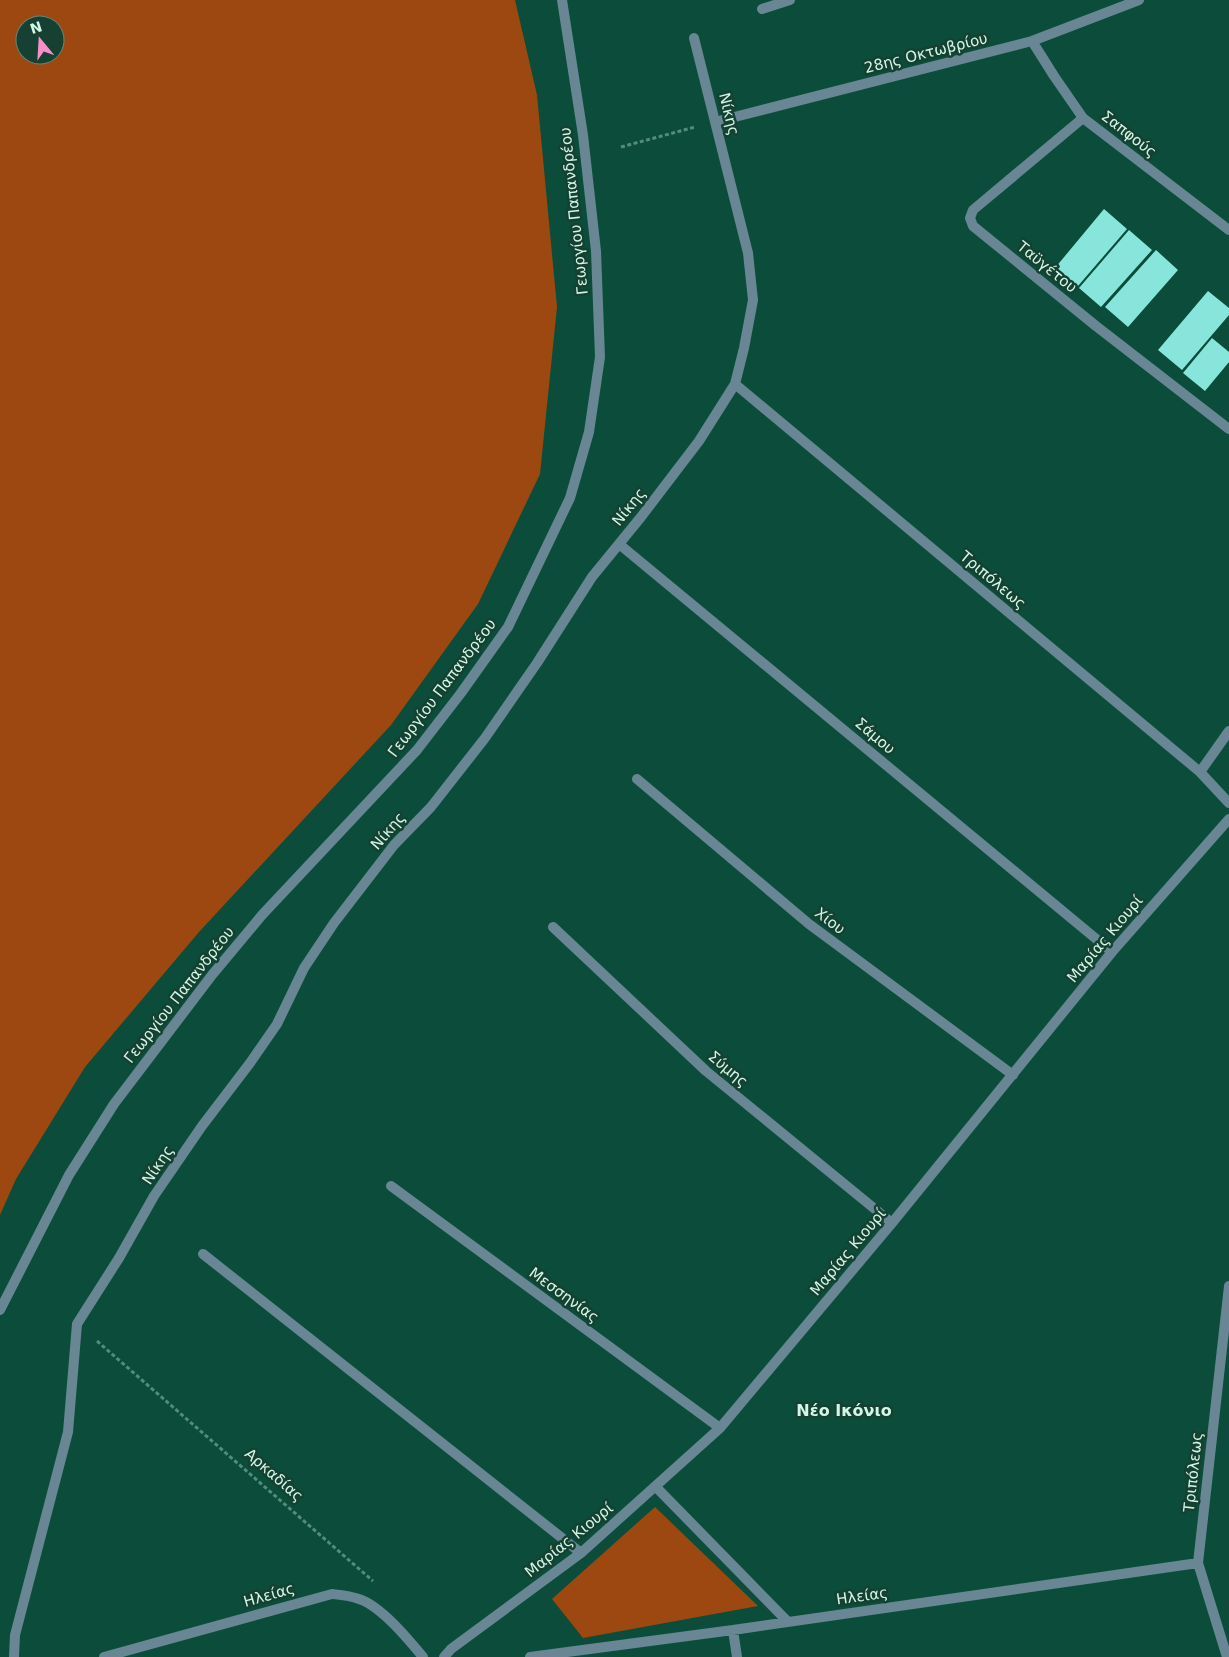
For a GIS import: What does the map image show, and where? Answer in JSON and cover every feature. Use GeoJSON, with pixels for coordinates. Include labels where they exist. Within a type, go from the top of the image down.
{"type":"FeatureCollection","features":[{"type":"Feature","properties":{"kind":"street","name":"Γεωργίου Παπανδρέου"},"geometry":{"type":"LineString","coordinates":[[0,1310],[69,1174],[114,1104],[200,991],[262,915],[417,750],[461,693],[508,628],[570,498],[589,432],[600,357],[596,251],[583,136],[562,0]]}},
{"type":"Feature","properties":{"kind":"street"},"geometry":{"type":"LineString","coordinates":[[762,9],[790,0]]}},
{"type":"Feature","properties":{"kind":"street","name":"28ης Οκτωβρίου"},"geometry":{"type":"LineString","coordinates":[[715,122],[1032,41],[1139,0]]}},
{"type":"Feature","properties":{"kind":"street","name":"Νίκης"},"geometry":{"type":"LineString","coordinates":[[14,1657],[15,1635],[68,1432],[77,1324],[119,1258],[154,1196],[276,1024],[304,968],[334,923],[394,845],[430,807],[485,738],[537,663],[592,577],[642,517],[699,441],[735,384],[753,300],[748,253],[694,38]]}},
{"type":"Feature","properties":{"kind":"street","name":"Σαπφούς"},"geometry":{"type":"LineString","coordinates":[[1032,41],[1083,118],[1229,230]]}},
{"type":"Feature","properties":{"kind":"street","name":"Ταϋγέτου"},"geometry":{"type":"LineString","coordinates":[[1083,118],[973,210],[970,218],[973,226],[1096,326],[1229,429]]}},
{"type":"Feature","properties":{"kind":"street","name":"Τριπόλεως"},"geometry":{"type":"LineString","coordinates":[[735,384],[1200,772],[1229,803]]}},
{"type":"Feature","properties":{"kind":"street","name":"Σάμου"},"geometry":{"type":"LineString","coordinates":[[619,544],[1112,952]]}},
{"type":"Feature","properties":{"kind":"street"},"geometry":{"type":"LineString","coordinates":[[1200,772],[1229,731]]}},
{"type":"Feature","properties":{"kind":"street","name":"Χίου"},"geometry":{"type":"LineString","coordinates":[[637,779],[809,924],[1013,1075]]}},
{"type":"Feature","properties":{"kind":"street","name":"Μαρίας Κιουρί"},"geometry":{"type":"LineString","coordinates":[[444,1657],[451,1649],[581,1553],[720,1428],[892,1223],[1112,952],[1229,819]]}},
{"type":"Feature","properties":{"kind":"street","name":"Σύμης"},"geometry":{"type":"LineString","coordinates":[[553,927],[706,1071],[892,1223]]}},
{"type":"Feature","properties":{"kind":"street","name":"Μεσσηνίας"},"geometry":{"type":"LineString","coordinates":[[391,1186],[720,1428]]}},
{"type":"Feature","properties":{"kind":"street"},"geometry":{"type":"LineString","coordinates":[[203,1254],[581,1553]]}},
{"type":"Feature","properties":{"kind":"street","name":"Τριπόλεως"},"geometry":{"type":"LineString","coordinates":[[1227,1657],[1198,1563],[1229,1286]]}},
{"type":"Feature","properties":{"kind":"street"},"geometry":{"type":"LineString","coordinates":[[656,1486],[788,1622]]}},
{"type":"Feature","properties":{"kind":"street","name":"Ηλείας"},"geometry":{"type":"LineString","coordinates":[[530,1657],[733,1630],[1198,1563]]}},
{"type":"Feature","properties":{"kind":"street","name":"Ηλείας"},"geometry":{"type":"LineString","coordinates":[[104,1657],[332,1594],[360,1599],[381,1613],[423,1657]]}},
{"type":"Feature","properties":{"kind":"street"},"geometry":{"type":"LineString","coordinates":[[733,1630],[737,1657]]}},
{"type":"Feature","properties":{"kind":"path"},"geometry":{"type":"LineString","coordinates":[[621,147],[715,122]]}},
{"type":"Feature","properties":{"kind":"path","name":"Αρκαδίας"},"geometry":{"type":"LineString","coordinates":[[77,1324],[376,1584]]}},
{"type":"Feature","properties":{"kind":"shaded area"},"geometry":{"type":"Polygon","coordinates":[[[0,0],[515,0],[537,95],[557,307],[540,474],[478,604],[391,725],[199,932],[85,1067],[16,1179],[0,1215],[0,0]]]}},
{"type":"Feature","properties":{"kind":"shaded area"},"geometry":{"type":"Polygon","coordinates":[[[655,1507],[758,1606],[583,1638],[552,1599],[655,1507]]]}},
{"type":"Feature","properties":{"kind":"building"},"geometry":{"type":"Polygon","coordinates":[[[1104,209],[1127,229],[1078,286],[1055,268],[1104,209]]]}},
{"type":"Feature","properties":{"kind":"building"},"geometry":{"type":"Polygon","coordinates":[[[1129,230],[1152,250],[1101,307],[1079,288],[1129,230]]]}},
{"type":"Feature","properties":{"kind":"building"},"geometry":{"type":"Polygon","coordinates":[[[1156,250],[1178,270],[1128,327],[1105,307],[1156,250]]]}},
{"type":"Feature","properties":{"kind":"building"},"geometry":{"type":"Polygon","coordinates":[[[1208,291],[1229,308],[1229,315],[1182,370],[1158,350],[1208,291]]]}},
{"type":"Feature","properties":{"kind":"building"},"geometry":{"type":"Polygon","coordinates":[[[1212,338],[1229,352],[1229,362],[1205,391],[1183,373],[1212,338]]]}},
{"type":"Feature","properties":{"kind":"district","name":"Νέο Ικόνιο"},"geometry":{"type":"Point","coordinates":[844,1410]}}]}
